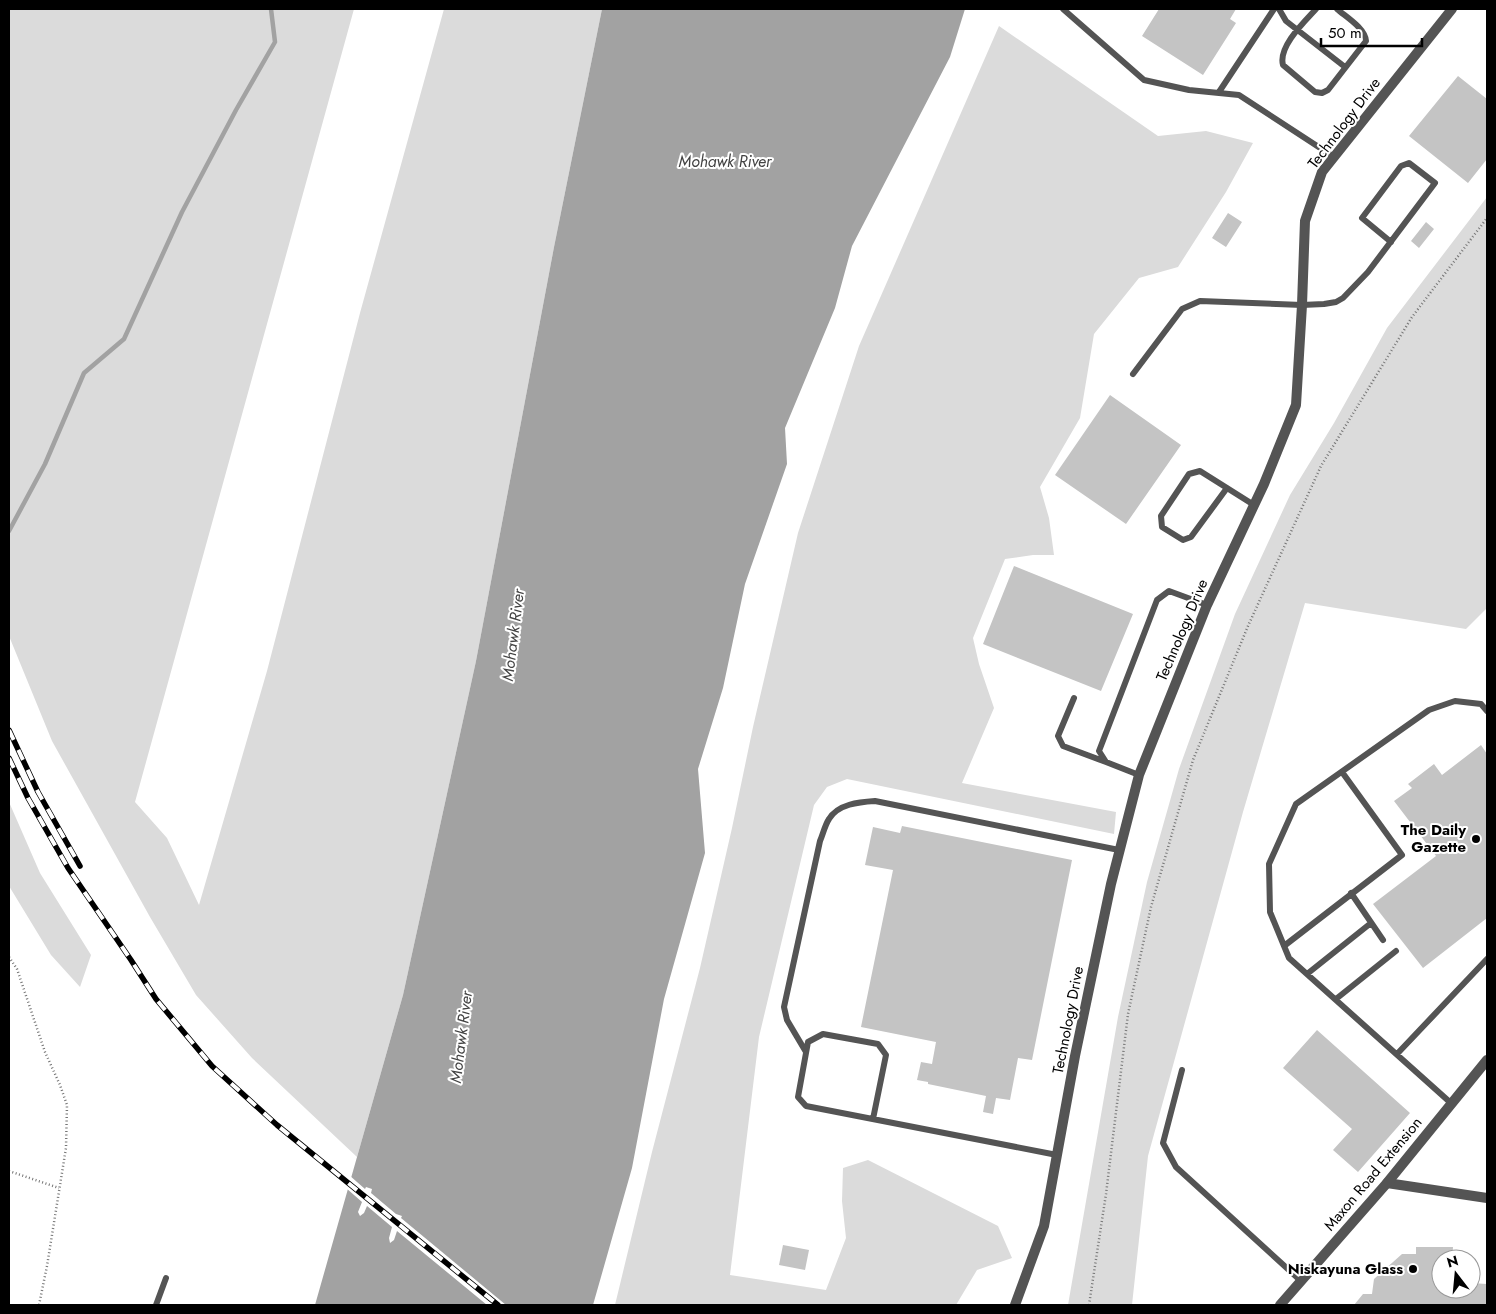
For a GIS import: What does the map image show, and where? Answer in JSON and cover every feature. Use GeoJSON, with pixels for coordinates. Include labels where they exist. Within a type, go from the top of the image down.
{"type":"FeatureCollection","features":[{"type":"Feature","properties":{"kind":"street","name":"Technology Drive"},"geometry":{"type":"LineString","coordinates":[[1015,1305],[1044,1226],[1075,1056],[1111,884],[1139,775],[1207,605],[1254,505],[1296,405],[1305,221],[1322,172],[1452,9]]}},
{"type":"Feature","properties":{"kind":"street","name":"Maxon Road Extension"},"geometry":{"type":"LineString","coordinates":[[1280,1305],[1387,1183],[1487,1060]]}},
{"type":"Feature","properties":{"kind":"street"},"geometry":{"type":"LineString","coordinates":[[1387,1183],[1487,1198]]}},
{"type":"Feature","properties":{"kind":"lane"},"geometry":{"type":"LineString","coordinates":[[1062,9],[1144,80],[1189,90],[1239,95],[1334,157]]}},
{"type":"Feature","properties":{"kind":"lane"},"geometry":{"type":"LineString","coordinates":[[1219,92],[1274,9]]}},
{"type":"Feature","properties":{"kind":"lane"},"geometry":{"type":"LineString","coordinates":[[1279,9],[1286,21],[1345,67]]}},
{"type":"Feature","properties":{"kind":"lane"},"geometry":{"type":"LineString","coordinates":[[1316,9],[1283,51],[1281,59],[1283,65],[1315,92],[1328,90],[1366,41],[1366,36],[1362,31],[1337,9]]}},
{"type":"Feature","properties":{"kind":"lane"},"geometry":{"type":"LineString","coordinates":[[1133,374],[1182,309],[1200,301],[1302,305],[1336,302],[1343,298],[1368,272],[1391,242],[1435,183],[1409,163],[1400,166],[1362,218],[1391,242]]}},
{"type":"Feature","properties":{"kind":"lane"},"geometry":{"type":"LineString","coordinates":[[1227,488],[1191,537],[1183,540],[1162,527],[1161,516],[1189,474],[1200,471],[1227,488],[1254,505]]}},
{"type":"Feature","properties":{"kind":"lane"},"geometry":{"type":"LineString","coordinates":[[1106,762],[1098,751],[1157,600],[1169,592],[1207,605]]}},
{"type":"Feature","properties":{"kind":"lane"},"geometry":{"type":"LineString","coordinates":[[1074,698],[1058,736],[1063,746],[1139,775]]}},
{"type":"Feature","properties":{"kind":"lane"},"geometry":{"type":"LineString","coordinates":[[1452,1104],[1289,958],[1270,912],[1269,864],[1296,804],[1428,710],[1455,701],[1481,704],[1487,711]]}},
{"type":"Feature","properties":{"kind":"lane"},"geometry":{"type":"LineString","coordinates":[[1284,946],[1402,855],[1342,772]]}},
{"type":"Feature","properties":{"kind":"lane"},"geometry":{"type":"LineString","coordinates":[[806,1052],[786,1020],[784,1007],[820,841],[829,819],[836,812],[855,802],[875,801],[1120,850]]}},
{"type":"Feature","properties":{"kind":"lane"},"geometry":{"type":"LineString","coordinates":[[1351,893],[1383,940]]}},
{"type":"Feature","properties":{"kind":"lane"},"geometry":{"type":"LineString","coordinates":[[1307,974],[1371,923]]}},
{"type":"Feature","properties":{"kind":"lane"},"geometry":{"type":"LineString","coordinates":[[1336,1000],[1396,951]]}},
{"type":"Feature","properties":{"kind":"lane"},"geometry":{"type":"LineString","coordinates":[[1397,1054],[1487,959]]}},
{"type":"Feature","properties":{"kind":"lane"},"geometry":{"type":"LineString","coordinates":[[873,1120],[886,1055],[878,1044],[823,1034],[808,1042],[798,1097],[806,1106],[873,1120],[1057,1155]]}},
{"type":"Feature","properties":{"kind":"lane"},"geometry":{"type":"LineString","coordinates":[[1182,1070],[1163,1143],[1176,1167],[1301,1281]]}},
{"type":"Feature","properties":{"kind":"lane"},"geometry":{"type":"LineString","coordinates":[[156,1305],[166,1278]]}},
{"type":"Feature","properties":{"kind":"path"},"geometry":{"type":"LineString","coordinates":[[1089,1305],[1106,1194],[1128,1014],[1151,907],[1193,760],[1248,626],[1321,466],[1412,318],[1487,218]]}},
{"type":"Feature","properties":{"kind":"path"},"geometry":{"type":"LineString","coordinates":[[9,956],[17,969],[45,1052],[68,1105],[66,1148],[39,1305]]}},
{"type":"Feature","properties":{"kind":"path"},"geometry":{"type":"LineString","coordinates":[[9,1171],[59,1188]]}},
{"type":"Feature","properties":{"kind":"shaded area"},"geometry":{"type":"Polygon","coordinates":[[[9,9],[354,9],[135,802],[167,838],[199,905],[267,671],[360,313],[444,9],[602,9],[554,247],[476,661],[403,995],[357,1157],[252,1058],[196,995],[150,917],[52,741],[9,636],[9,9]]]}},
{"type":"Feature","properties":{"kind":"shaded area"},"geometry":{"type":"Polygon","coordinates":[[[999,26],[1158,136],[1206,131],[1253,143],[1226,192],[1178,267],[1139,278],[1094,334],[1080,418],[1040,487],[1049,518],[1054,555],[1033,555],[1005,559],[973,638],[979,664],[994,708],[962,783],[1116,812],[1114,834],[847,779],[827,787],[814,805],[759,1037],[730,1275],[826,1290],[846,1238],[842,1201],[843,1168],[868,1160],[998,1226],[1012,1258],[977,1270],[956,1305],[615,1305],[652,1152],[700,968],[798,533],[859,346],[999,26]]]}},
{"type":"Feature","properties":{"kind":"shaded area"},"geometry":{"type":"Polygon","coordinates":[[[1487,197],[1487,608],[1466,629],[1305,603],[1243,812],[1148,1156],[1132,1305],[1068,1305],[1118,1017],[1147,882],[1179,769],[1235,614],[1290,495],[1334,423],[1387,328],[1487,197]]]}},
{"type":"Feature","properties":{"kind":"shaded area"},"geometry":{"type":"Polygon","coordinates":[[[9,802],[40,873],[91,955],[80,987],[51,955],[9,886],[9,802]]]}},
{"type":"Feature","properties":{"kind":"water","name":"Mohawk River"},"geometry":{"type":"Polygon","coordinates":[[[602,9],[965,9],[950,57],[852,246],[835,308],[785,428],[787,464],[745,584],[723,688],[698,769],[705,853],[664,999],[632,1168],[593,1305],[315,1305],[403,995],[476,661],[554,247],[602,9]]]}},
{"type":"Feature","properties":{"kind":"pier"},"geometry":{"type":"Polygon","coordinates":[[[349,1175],[365,1189],[366,1187],[372,1189],[371,1193],[396,1214],[402,1216],[401,1218],[506,1305],[487,1305],[397,1231],[394,1240],[390,1243],[389,1238],[392,1227],[367,1206],[364,1213],[360,1216],[358,1212],[362,1202],[346,1188],[349,1175]]]}},
{"type":"Feature","properties":{"kind":"building"},"geometry":{"type":"Polygon","coordinates":[[[1159,9],[1236,9],[1230,19],[1236,23],[1203,75],[1142,36],[1159,9]]]}},
{"type":"Feature","properties":{"kind":"building"},"geometry":{"type":"Polygon","coordinates":[[[1458,76],[1487,99],[1487,159],[1468,183],[1409,136],[1458,76]]]}},
{"type":"Feature","properties":{"kind":"building"},"geometry":{"type":"Polygon","coordinates":[[[1228,213],[1242,222],[1226,247],[1212,238],[1228,213]]]}},
{"type":"Feature","properties":{"kind":"building"},"geometry":{"type":"Polygon","coordinates":[[[1426,222],[1434,229],[1419,248],[1411,241],[1426,222]]]}},
{"type":"Feature","properties":{"kind":"building"},"geometry":{"type":"Polygon","coordinates":[[[1110,395],[1181,445],[1126,524],[1055,475],[1110,395]]]}},
{"type":"Feature","properties":{"kind":"building"},"geometry":{"type":"Polygon","coordinates":[[[1014,566],[1133,614],[1101,691],[983,644],[1014,566]]]}},
{"type":"Feature","properties":{"kind":"building"},"geometry":{"type":"Polygon","coordinates":[[[1481,745],[1487,754],[1487,918],[1423,968],[1373,904],[1436,856],[1394,801],[1412,788],[1408,784],[1434,764],[1442,775],[1481,745]]]}},
{"type":"Feature","properties":{"kind":"building"},"geometry":{"type":"Polygon","coordinates":[[[902,826],[1072,860],[1032,1060],[1018,1058],[1010,1100],[996,1098],[993,1114],[983,1112],[986,1096],[917,1080],[921,1062],[932,1064],[936,1042],[861,1027],[893,870],[865,865],[873,827],[900,833],[902,826]]]}},
{"type":"Feature","properties":{"kind":"building"},"geometry":{"type":"Polygon","coordinates":[[[1317,1030],[1410,1113],[1358,1172],[1333,1150],[1352,1129],[1283,1068],[1317,1030]]]}},
{"type":"Feature","properties":{"kind":"building"},"geometry":{"type":"Polygon","coordinates":[[[783,1245],[809,1250],[805,1270],[779,1265],[783,1245]]]}},
{"type":"Feature","properties":{"kind":"building","name":"Niskayuna Glass"},"geometry":{"type":"Polygon","coordinates":[[[1416,1247],[1453,1247],[1453,1249],[1431,1249],[1431,1299],[1481,1299],[1481,1284],[1487,1284],[1487,1305],[1354,1305],[1363,1294],[1372,1294],[1374,1279],[1402,1254],[1416,1254],[1416,1247]]]}},
{"type":"Feature","properties":{"kind":"waterway"},"geometry":{"type":"LineString","coordinates":[[9,531],[45,464],[84,373],[124,339],[182,212],[236,110],[275,42],[271,9]]}},
{"type":"Feature","properties":{"kind":"railway"},"geometry":{"type":"LineString","coordinates":[[9,730],[38,792],[80,866]]}},
{"type":"Feature","properties":{"kind":"railway"},"geometry":{"type":"LineString","coordinates":[[9,758],[28,798],[68,868],[156,999],[212,1066],[277,1125],[498,1305]]}},
{"type":"Feature","properties":{"kind":"place","name":"The Daily Gazette"},"geometry":{"type":"Point","coordinates":[1476,839]}},
{"type":"Feature","properties":{"kind":"place","name":"Niskayuna Glass"},"geometry":{"type":"Point","coordinates":[1413,1269]}}]}
